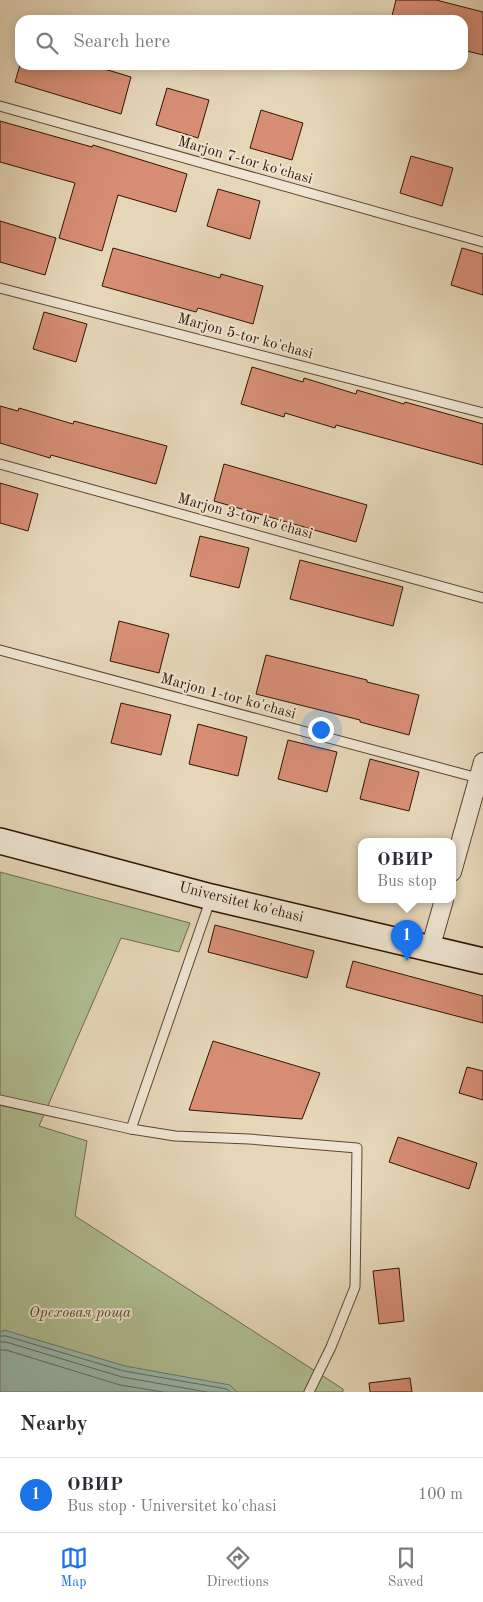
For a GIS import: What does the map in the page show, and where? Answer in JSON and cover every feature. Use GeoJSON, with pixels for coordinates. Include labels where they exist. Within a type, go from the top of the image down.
{"type":"FeatureCollection","features":[{"type":"Feature","properties":{"kind":"main road","name":"Universitet ko'chasi"},"geometry":{"type":"LineString","coordinates":[[0,840],[211,897],[483,961]]}},
{"type":"Feature","properties":{"kind":"street"},"geometry":{"type":"LineString","coordinates":[[456,858],[481,770]]}},
{"type":"Feature","properties":{"kind":"street"},"geometry":{"type":"LineString","coordinates":[[430,949],[443,903]]}},
{"type":"Feature","properties":{"kind":"lane","name":"Marjon 7-tor ko'chasi"},"geometry":{"type":"LineString","coordinates":[[0,106],[483,242]]}},
{"type":"Feature","properties":{"kind":"lane","name":"Marjon 5-tor ko'chasi"},"geometry":{"type":"LineString","coordinates":[[0,288],[483,414]]}},
{"type":"Feature","properties":{"kind":"lane","name":"Marjon 3-tor ko'chasi"},"geometry":{"type":"LineString","coordinates":[[0,464],[483,598]]}},
{"type":"Feature","properties":{"kind":"lane","name":"Marjon 1-tor ko'chasi"},"geometry":{"type":"LineString","coordinates":[[0,650],[481,770]]}},
{"type":"Feature","properties":{"kind":"lane"},"geometry":{"type":"LineString","coordinates":[[131,1129],[211,897]]}},
{"type":"Feature","properties":{"kind":"lane"},"geometry":{"type":"LineString","coordinates":[[0,1100],[131,1129],[175,1136],[249,1139],[357,1148],[356,1287],[331,1347],[309,1392]]}},
{"type":"Feature","properties":{"kind":"green space","name":"Ореховая роща"},"geometry":{"type":"Polygon","coordinates":[[[0,872],[190,923],[179,952],[121,938],[39,1126],[87,1141],[75,1216],[343,1389],[343,1392],[0,1392],[0,872]]]}},
{"type":"Feature","properties":{"kind":"water"},"geometry":{"type":"Polygon","coordinates":[[[4,1330],[125,1366],[230,1385],[237,1392],[0,1392],[0,1333],[4,1330]]]}},
{"type":"Feature","properties":{"kind":"building"},"geometry":{"type":"Polygon","coordinates":[[[396,0],[436,0],[483,12],[483,55],[468,51],[468,15],[392,15],[396,0]]]}},
{"type":"Feature","properties":{"kind":"building"},"geometry":{"type":"Polygon","coordinates":[[[19,70],[108,70],[131,77],[121,114],[15,82],[19,70]]]}},
{"type":"Feature","properties":{"kind":"building"},"geometry":{"type":"Polygon","coordinates":[[[167,88],[209,100],[198,138],[156,125],[167,88]]]}},
{"type":"Feature","properties":{"kind":"building"},"geometry":{"type":"Polygon","coordinates":[[[261,110],[303,123],[292,160],[250,148],[261,110]]]}},
{"type":"Feature","properties":{"kind":"building"},"geometry":{"type":"Polygon","coordinates":[[[0,121],[92,147],[93,145],[187,174],[176,212],[118,195],[102,251],[59,238],[75,183],[0,162],[0,121]]]}},
{"type":"Feature","properties":{"kind":"building"},"geometry":{"type":"Polygon","coordinates":[[[411,156],[453,168],[442,206],[400,193],[411,156]]]}},
{"type":"Feature","properties":{"kind":"building"},"geometry":{"type":"Polygon","coordinates":[[[218,189],[260,201],[250,239],[207,226],[218,189]]]}},
{"type":"Feature","properties":{"kind":"building"},"geometry":{"type":"Polygon","coordinates":[[[0,221],[56,238],[45,275],[0,262],[0,221]]]}},
{"type":"Feature","properties":{"kind":"building"},"geometry":{"type":"Polygon","coordinates":[[[113,248],[220,278],[221,274],[263,286],[253,324],[198,308],[196,312],[102,286],[113,248]]]}},
{"type":"Feature","properties":{"kind":"building"},"geometry":{"type":"Polygon","coordinates":[[[462,248],[483,254],[483,295],[451,285],[462,248]]]}},
{"type":"Feature","properties":{"kind":"building"},"geometry":{"type":"Polygon","coordinates":[[[44,312],[87,324],[76,362],[33,349],[44,312]]]}},
{"type":"Feature","properties":{"kind":"building"},"geometry":{"type":"Polygon","coordinates":[[[252,367],[303,382],[304,378],[356,394],[357,390],[483,424],[483,465],[336,425],[335,428],[285,413],[284,417],[241,404],[252,367]]]}},
{"type":"Feature","properties":{"kind":"building"},"geometry":{"type":"Polygon","coordinates":[[[0,406],[18,411],[19,408],[73,424],[74,421],[167,446],[156,484],[51,455],[50,458],[0,443],[0,406]]]}},
{"type":"Feature","properties":{"kind":"building"},"geometry":{"type":"Polygon","coordinates":[[[224,464],[367,505],[356,542],[214,501],[224,464]]]}},
{"type":"Feature","properties":{"kind":"building"},"geometry":{"type":"Polygon","coordinates":[[[0,483],[38,494],[28,531],[0,523],[0,483]]]}},
{"type":"Feature","properties":{"kind":"building"},"geometry":{"type":"Polygon","coordinates":[[[200,536],[249,548],[239,588],[190,576],[200,536]]]}},
{"type":"Feature","properties":{"kind":"building"},"geometry":{"type":"Polygon","coordinates":[[[300,560],[403,587],[393,626],[290,599],[300,560]]]}},
{"type":"Feature","properties":{"kind":"building"},"geometry":{"type":"Polygon","coordinates":[[[119,621],[169,634],[159,673],[110,661],[119,621]]]}},
{"type":"Feature","properties":{"kind":"building"},"geometry":{"type":"Polygon","coordinates":[[[266,655],[419,695],[409,735],[360,722],[360,720],[256,694],[266,655]]]}},
{"type":"Feature","properties":{"kind":"building"},"geometry":{"type":"Polygon","coordinates":[[[121,703],[171,715],[161,755],[111,743],[121,703]]]}},
{"type":"Feature","properties":{"kind":"building"},"geometry":{"type":"Polygon","coordinates":[[[198,724],[247,737],[238,776],[189,764],[198,724]]]}},
{"type":"Feature","properties":{"kind":"building"},"geometry":{"type":"Polygon","coordinates":[[[288,740],[337,752],[327,792],[278,779],[288,740]]]}},
{"type":"Feature","properties":{"kind":"building"},"geometry":{"type":"Polygon","coordinates":[[[370,759],[419,772],[409,811],[360,799],[370,759]]]}},
{"type":"Feature","properties":{"kind":"building"},"geometry":{"type":"Polygon","coordinates":[[[215,925],[314,951],[307,978],[208,952],[215,925]]]}},
{"type":"Feature","properties":{"kind":"building"},"geometry":{"type":"Polygon","coordinates":[[[353,961],[483,996],[483,1023],[346,987],[353,961]]]}},
{"type":"Feature","properties":{"kind":"building"},"geometry":{"type":"Polygon","coordinates":[[[213,1041],[320,1073],[302,1119],[189,1110],[213,1041]]]}},
{"type":"Feature","properties":{"kind":"building"},"geometry":{"type":"Polygon","coordinates":[[[467,1067],[483,1071],[483,1100],[459,1093],[467,1067]]]}},
{"type":"Feature","properties":{"kind":"building"},"geometry":{"type":"Polygon","coordinates":[[[398,1137],[477,1163],[469,1189],[389,1162],[398,1137]]]}},
{"type":"Feature","properties":{"kind":"building"},"geometry":{"type":"Polygon","coordinates":[[[399,1268],[404,1321],[379,1324],[373,1271],[399,1268]]]}},
{"type":"Feature","properties":{"kind":"building"},"geometry":{"type":"Polygon","coordinates":[[[410,1378],[412,1392],[370,1392],[369,1383],[410,1378]]]}},
{"type":"Feature","properties":{"kind":"place","name":"ОВИР"},"geometry":{"type":"Point","coordinates":[407,961]}}]}
